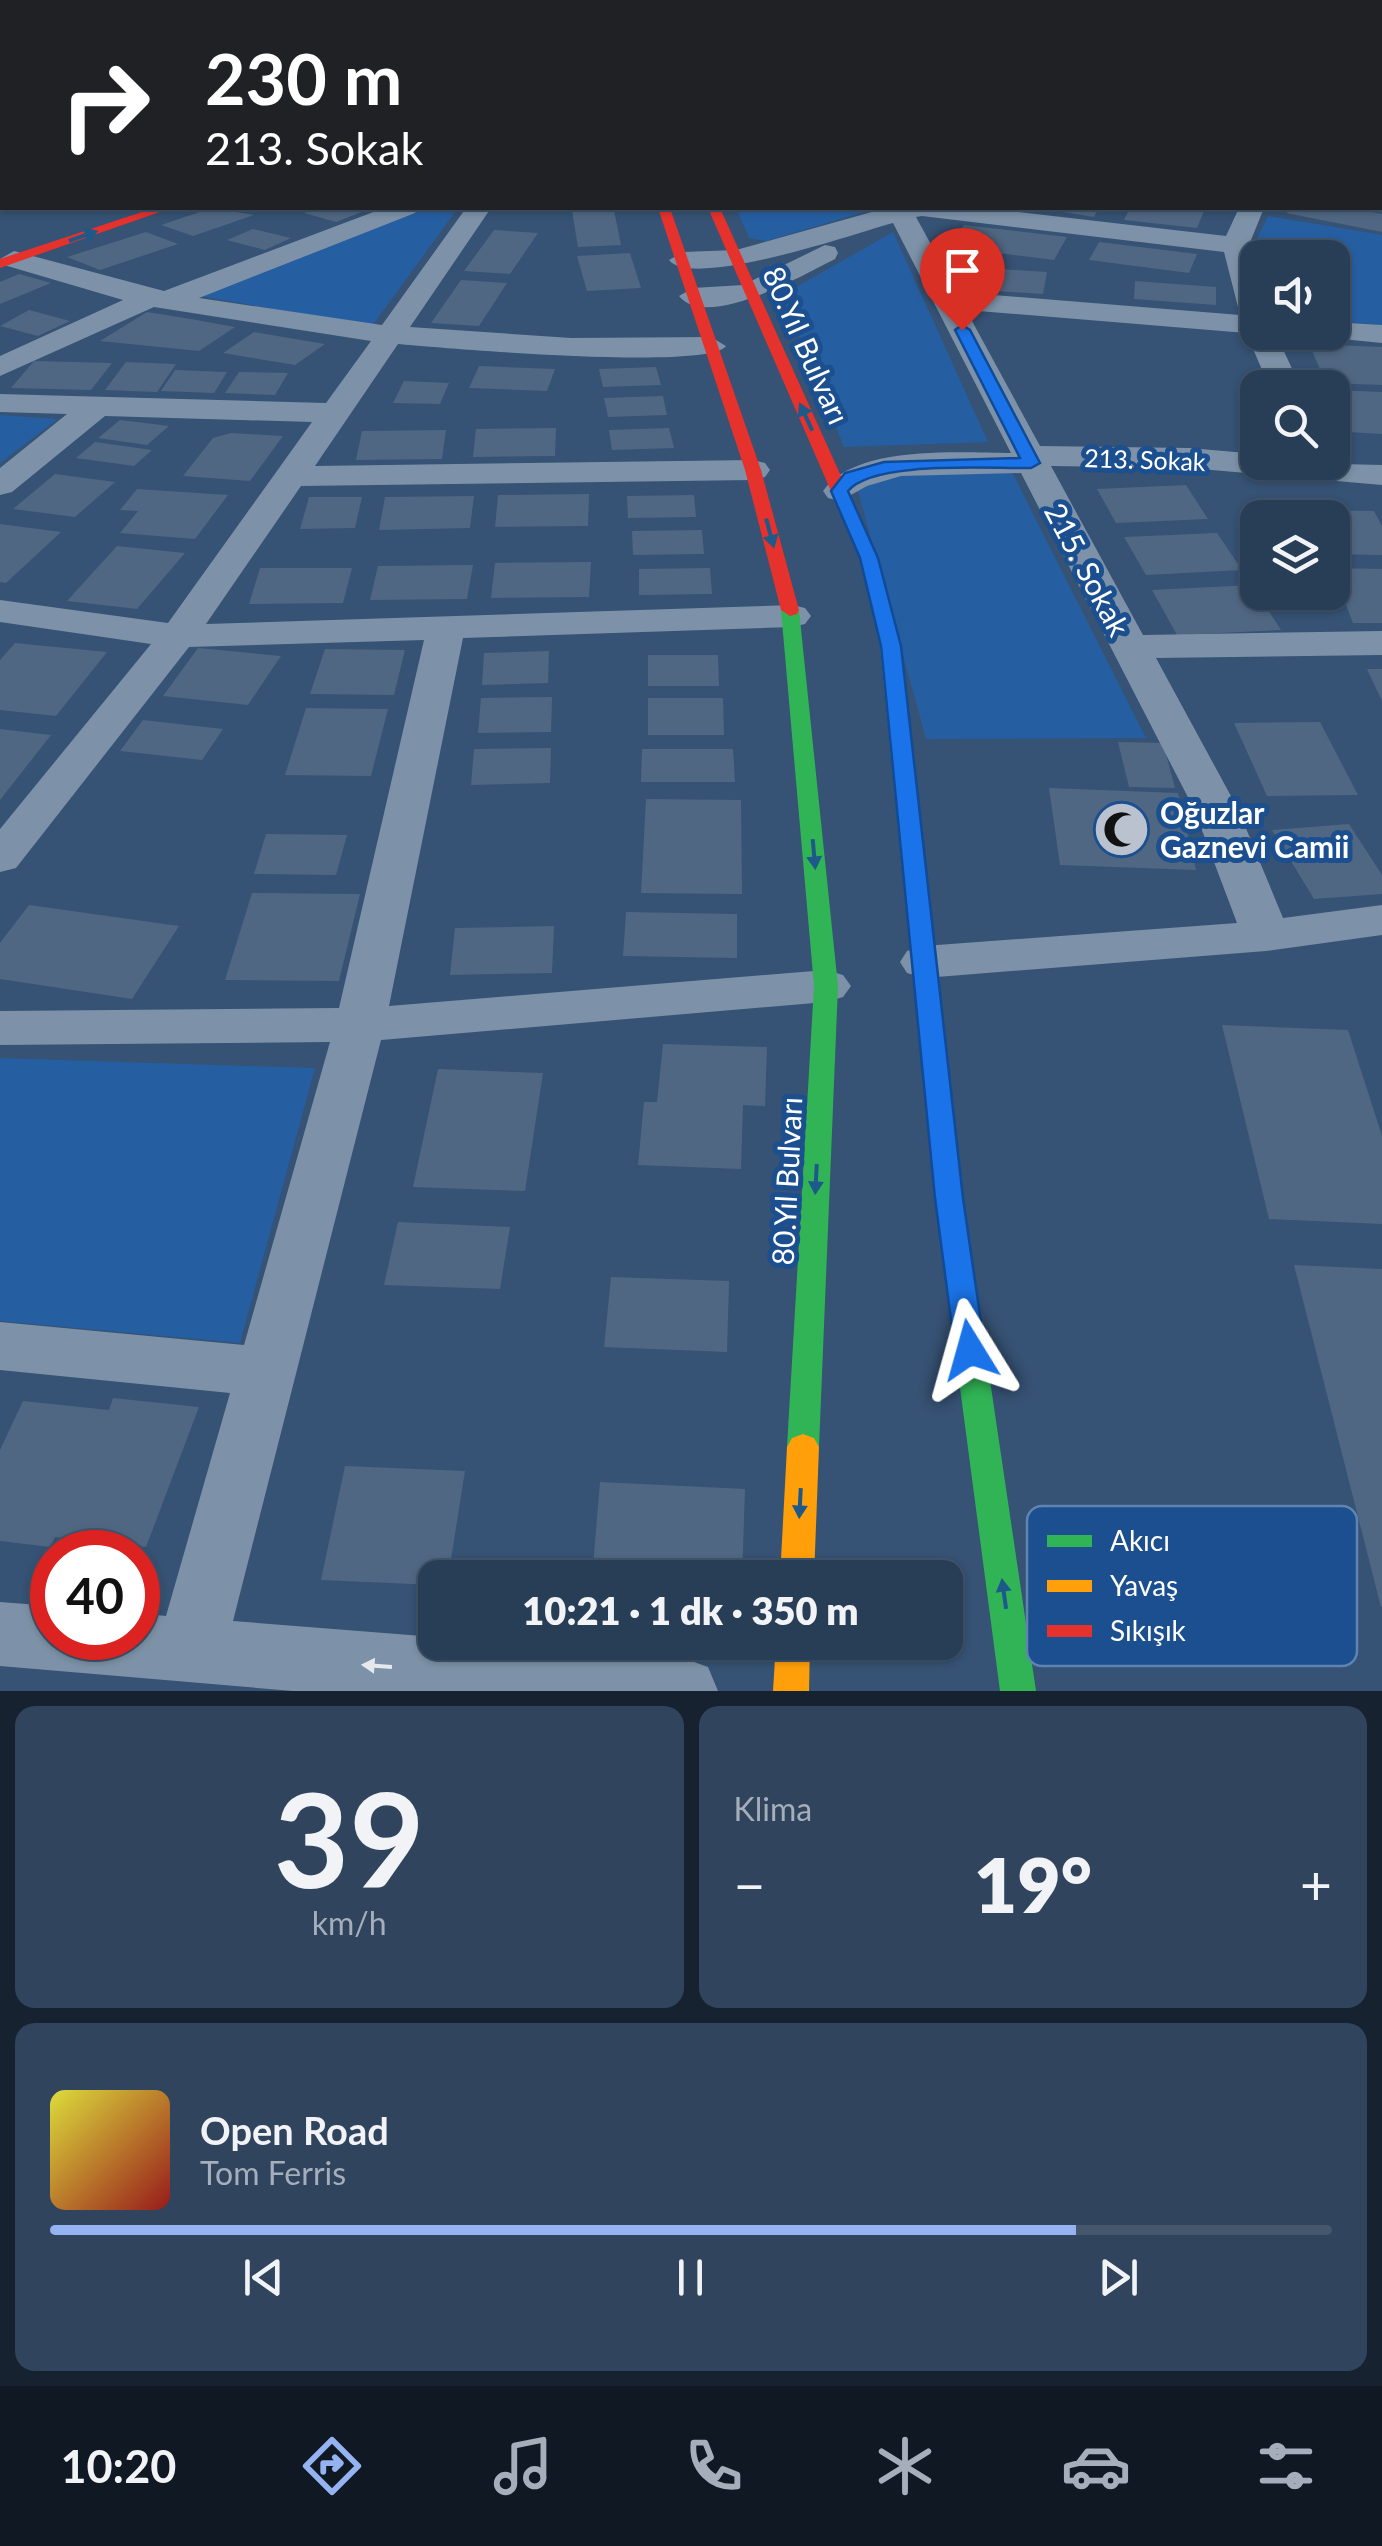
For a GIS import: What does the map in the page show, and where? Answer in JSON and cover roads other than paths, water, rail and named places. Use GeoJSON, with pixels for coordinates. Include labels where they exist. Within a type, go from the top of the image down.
{"type":"FeatureCollection","features":[{"type":"Feature","properties":{"kind":"main road"},"geometry":{"type":"LineString","coordinates":[[5,254],[96,210]]}},
{"type":"Feature","properties":{"kind":"main road"},"geometry":{"type":"LineString","coordinates":[[5,254],[158,210]]}},
{"type":"Feature","properties":{"kind":"main road","name":"80.Yıl Bulvarı"},"geometry":{"type":"LineString","coordinates":[[665,210],[753,470],[792,616],[826,986],[798,1560]]}},
{"type":"Feature","properties":{"kind":"main road","name":"80.Yıl Bulvarı"},"geometry":{"type":"LineString","coordinates":[[715,210],[869,558],[891,646],[949,1198],[1018,1691]]}},
{"type":"Feature","properties":{"kind":"main road"},"geometry":{"type":"LineString","coordinates":[[791,1691],[793,1660]]}},
{"type":"Feature","properties":{"kind":"street"},"geometry":{"type":"LineString","coordinates":[[0,368],[158,299],[401,210]]}},
{"type":"Feature","properties":{"kind":"street"},"geometry":{"type":"LineString","coordinates":[[0,858],[178,636],[477,210]]}},
{"type":"Feature","properties":{"kind":"street"},"geometry":{"type":"LineString","coordinates":[[683,260],[736,258],[906,210]]}},
{"type":"Feature","properties":{"kind":"street"},"geometry":{"type":"LineString","coordinates":[[693,296],[749,293],[908,210]]}},
{"type":"Feature","properties":{"kind":"street","name":"215. Sokak"},"geometry":{"type":"LineString","coordinates":[[910,210],[947,300],[1216,808],[1266,936]]}},
{"type":"Feature","properties":{"kind":"street"},"geometry":{"type":"LineString","coordinates":[[919,210],[1236,245]]}},
{"type":"Feature","properties":{"kind":"street"},"geometry":{"type":"LineString","coordinates":[[1240,260],[1236,245],[1250,210]]}},
{"type":"Feature","properties":{"kind":"street"},"geometry":{"type":"LineString","coordinates":[[5,254],[158,299],[388,337],[596,351],[711,346]]}},
{"type":"Feature","properties":{"kind":"street"},"geometry":{"type":"LineString","coordinates":[[947,300],[1240,325]]}},
{"type":"Feature","properties":{"kind":"street"},"geometry":{"type":"LineString","coordinates":[[1350,332],[1382,334]]}},
{"type":"Feature","properties":{"kind":"street"},"geometry":{"type":"LineString","coordinates":[[0,402],[334,414]]}},
{"type":"Feature","properties":{"kind":"street"},"geometry":{"type":"LineString","coordinates":[[0,485],[97,406]]}},
{"type":"Feature","properties":{"kind":"street","name":"213. Sokak"},"geometry":{"type":"LineString","coordinates":[[822,452],[1240,461]]}},
{"type":"Feature","properties":{"kind":"street","name":"213. Sokak"},"geometry":{"type":"LineString","coordinates":[[840,491],[851,476],[884,467],[1027,455]]}},
{"type":"Feature","properties":{"kind":"street"},"geometry":{"type":"LineString","coordinates":[[290,476],[753,470]]}},
{"type":"Feature","properties":{"kind":"street","name":"213. Sokak"},"geometry":{"type":"LineString","coordinates":[[1350,470],[1382,474]]}},
{"type":"Feature","properties":{"kind":"street"},"geometry":{"type":"LineString","coordinates":[[0,611],[178,636],[792,616]]}},
{"type":"Feature","properties":{"kind":"street"},"geometry":{"type":"LineString","coordinates":[[191,1652],[360,1025],[446,627]]}},
{"type":"Feature","properties":{"kind":"street"},"geometry":{"type":"LineString","coordinates":[[1130,648],[1382,643]]}},
{"type":"Feature","properties":{"kind":"street"},"geometry":{"type":"LineString","coordinates":[[924,962],[1266,936],[1382,920]]}},
{"type":"Feature","properties":{"kind":"street"},"geometry":{"type":"LineString","coordinates":[[0,1028],[360,1025],[826,986]]}},
{"type":"Feature","properties":{"kind":"street"},"geometry":{"type":"LineString","coordinates":[[0,1346],[266,1372]]}},
{"type":"Feature","properties":{"kind":"street"},"geometry":{"type":"LineString","coordinates":[[0,1634],[683,1691]]}},
{"type":"Feature","properties":{"kind":"place","name":"Oğuzlar Gaznevi Camii"},"geometry":{"type":"Point","coordinates":[1121,829]}}]}
